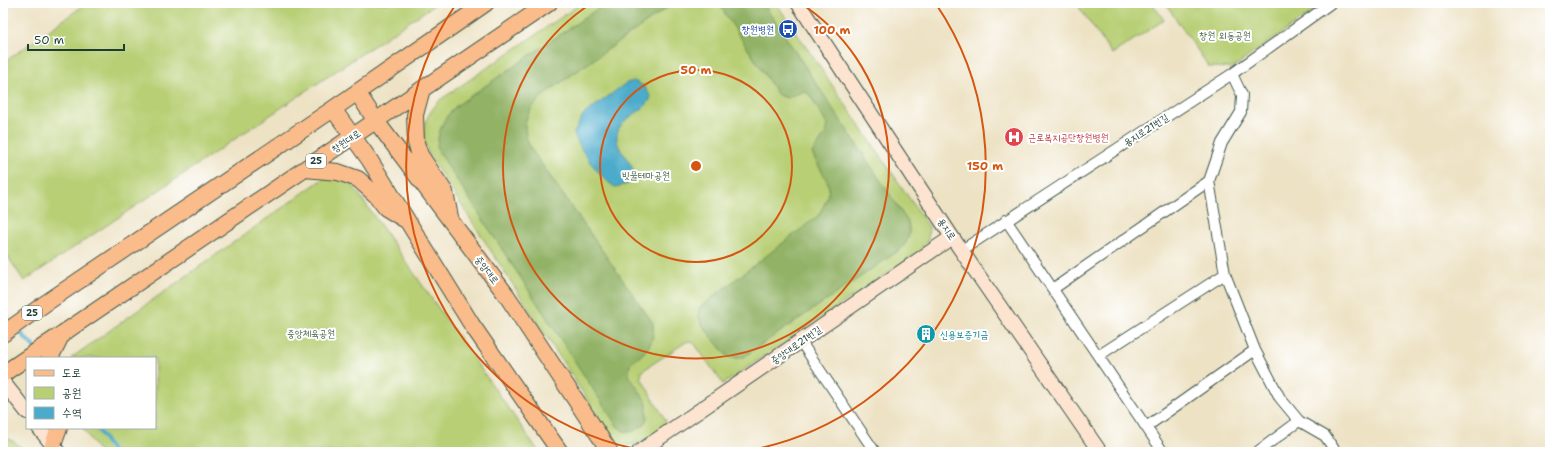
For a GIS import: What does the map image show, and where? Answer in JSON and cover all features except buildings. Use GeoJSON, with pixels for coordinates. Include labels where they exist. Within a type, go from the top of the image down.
{"type":"FeatureCollection","features":[{"type":"Feature","properties":{"kind":"main road","name":"25"},"geometry":{"type":"LineString","coordinates":[[3,334],[62,292],[333,109],[486,3]]}},
{"type":"Feature","properties":{"kind":"main road","name":"창원대로"},"geometry":{"type":"LineString","coordinates":[[62,333],[549,3]]}},
{"type":"Feature","properties":{"kind":"main road","name":"용지로"},"geometry":{"type":"LineString","coordinates":[[798,3],[952,237],[1100,452]]}},
{"type":"Feature","properties":{"kind":"main road"},"geometry":{"type":"LineString","coordinates":[[422,89],[415,115],[416,143],[420,155],[445,192],[452,222]]}},
{"type":"Feature","properties":{"kind":"main road","name":"중앙대로"},"geometry":{"type":"LineString","coordinates":[[357,92],[376,121],[507,296],[610,452]]}},
{"type":"Feature","properties":{"kind":"main road"},"geometry":{"type":"LineString","coordinates":[[333,109],[353,136],[472,324],[560,452]]}},
{"type":"Feature","properties":{"kind":"main road"},"geometry":{"type":"LineString","coordinates":[[305,169],[338,172],[358,179],[376,195],[386,208],[407,221]]}},
{"type":"Feature","properties":{"kind":"main road","name":"중앙대로21번길"},"geometry":{"type":"LineString","coordinates":[[640,452],[952,237]]}},
{"type":"Feature","properties":{"kind":"main road","name":"25"},"geometry":{"type":"LineString","coordinates":[[30,357],[62,333]]}},
{"type":"Feature","properties":{"kind":"main road"},"geometry":{"type":"LineString","coordinates":[[50,357],[62,333]]}},
{"type":"Feature","properties":{"kind":"main road","name":"25"},"geometry":{"type":"LineString","coordinates":[[4,376],[26,360]]}},
{"type":"Feature","properties":{"kind":"main road"},"geometry":{"type":"LineString","coordinates":[[4,376],[26,410]]}},
{"type":"Feature","properties":{"kind":"main road"},"geometry":{"type":"LineString","coordinates":[[40,429],[55,449]]}},
{"type":"Feature","properties":{"kind":"main road"},"geometry":{"type":"LineString","coordinates":[[55,449],[59,429]]}},
{"type":"Feature","properties":{"kind":"street","name":"용지로21번길"},"geometry":{"type":"LineString","coordinates":[[962,250],[1232,74],[1331,3]]}},
{"type":"Feature","properties":{"kind":"street"},"geometry":{"type":"LineString","coordinates":[[1232,74],[1242,95],[1241,112],[1222,143],[1209,181],[1225,274],[1255,350],[1280,398],[1299,421],[1325,436],[1336,452]]}},
{"type":"Feature","properties":{"kind":"street"},"geometry":{"type":"LineString","coordinates":[[1053,289],[1209,181]]}},
{"type":"Feature","properties":{"kind":"street"},"geometry":{"type":"LineString","coordinates":[[1006,220],[1163,452]]}},
{"type":"Feature","properties":{"kind":"street"},"geometry":{"type":"LineString","coordinates":[[1098,356],[1225,274]]}},
{"type":"Feature","properties":{"kind":"street"},"geometry":{"type":"LineString","coordinates":[[801,342],[875,452]]}},
{"type":"Feature","properties":{"kind":"street"},"geometry":{"type":"LineString","coordinates":[[1146,427],[1255,350]]}},
{"type":"Feature","properties":{"kind":"street"},"geometry":{"type":"LineString","coordinates":[[1257,452],[1299,421]]}},
{"type":"Feature","properties":{"kind":"green space"},"geometry":{"type":"Polygon","coordinates":[[[87,3],[437,3],[24,281],[3,249],[3,63],[87,3]]]}},
{"type":"Feature","properties":{"kind":"green space","name":"빗물테마공원"},"geometry":{"type":"Polygon","coordinates":[[[582,3],[776,3],[929,227],[928,240],[920,251],[723,384],[694,343],[690,341],[686,342],[642,371],[641,378],[666,421],[656,434],[631,445],[617,442],[607,430],[429,155],[424,139],[427,119],[440,100],[582,3]]]}},
{"type":"Feature","properties":{"kind":"green space"},"geometry":{"type":"Polygon","coordinates":[[[606,3],[674,3],[546,93],[529,112],[526,118],[525,132],[531,149],[653,323],[651,342],[645,352],[630,364],[629,375],[647,403],[647,418],[644,425],[632,432],[624,431],[617,426],[437,149],[438,137],[444,121],[456,106],[606,3]]]}},
{"type":"Feature","properties":{"kind":"green space"},"geometry":{"type":"Polygon","coordinates":[[[718,3],[763,3],[908,222],[909,230],[908,240],[901,249],[742,358],[732,358],[726,355],[702,325],[698,315],[700,307],[818,216],[824,205],[829,189],[828,183],[812,153],[826,133],[828,126],[809,94],[804,91],[787,98],[778,95],[718,3]]]}},
{"type":"Feature","properties":{"kind":"green space"},"geometry":{"type":"Polygon","coordinates":[[[1076,3],[1152,3],[1164,20],[1112,54],[1076,3]]]}},
{"type":"Feature","properties":{"kind":"green space","name":"창원 외동공원"},"geometry":{"type":"Polygon","coordinates":[[[1165,3],[1325,3],[1232,68],[1209,67],[1165,3]]]}},
{"type":"Feature","properties":{"kind":"green space","name":"중앙체육공원"},"geometry":{"type":"Polygon","coordinates":[[[331,173],[351,183],[539,452],[99,452],[84,429],[156,429],[156,357],[72,357],[331,173]]]}},
{"type":"Feature","properties":{"kind":"green space"},"geometry":{"type":"Polygon","coordinates":[[[3,435],[20,446],[23,452],[3,452],[3,435]]]}},
{"type":"Feature","properties":{"kind":"water"},"geometry":{"type":"Polygon","coordinates":[[[634,81],[644,86],[651,97],[643,108],[621,126],[618,132],[617,139],[619,146],[634,174],[633,180],[627,184],[615,187],[597,171],[580,146],[574,133],[583,115],[626,83],[634,81]]]}},
{"type":"Feature","properties":{"kind":"waterway"},"geometry":{"type":"LineString","coordinates":[[3,315],[11,323]]}},
{"type":"Feature","properties":{"kind":"waterway"},"geometry":{"type":"LineString","coordinates":[[16,328],[35,348]]}},
{"type":"Feature","properties":{"kind":"waterway"},"geometry":{"type":"LineString","coordinates":[[98,429],[113,452]]}},
{"type":"Feature","properties":{"kind":"place","name":"창원병원"},"geometry":{"type":"Point","coordinates":[788,29]}},
{"type":"Feature","properties":{"kind":"place","name":"근로복지공단창원병원"},"geometry":{"type":"Point","coordinates":[1014,137]}},
{"type":"Feature","properties":{"kind":"place","name":"신용보증기금"},"geometry":{"type":"Point","coordinates":[926,334]}}]}
